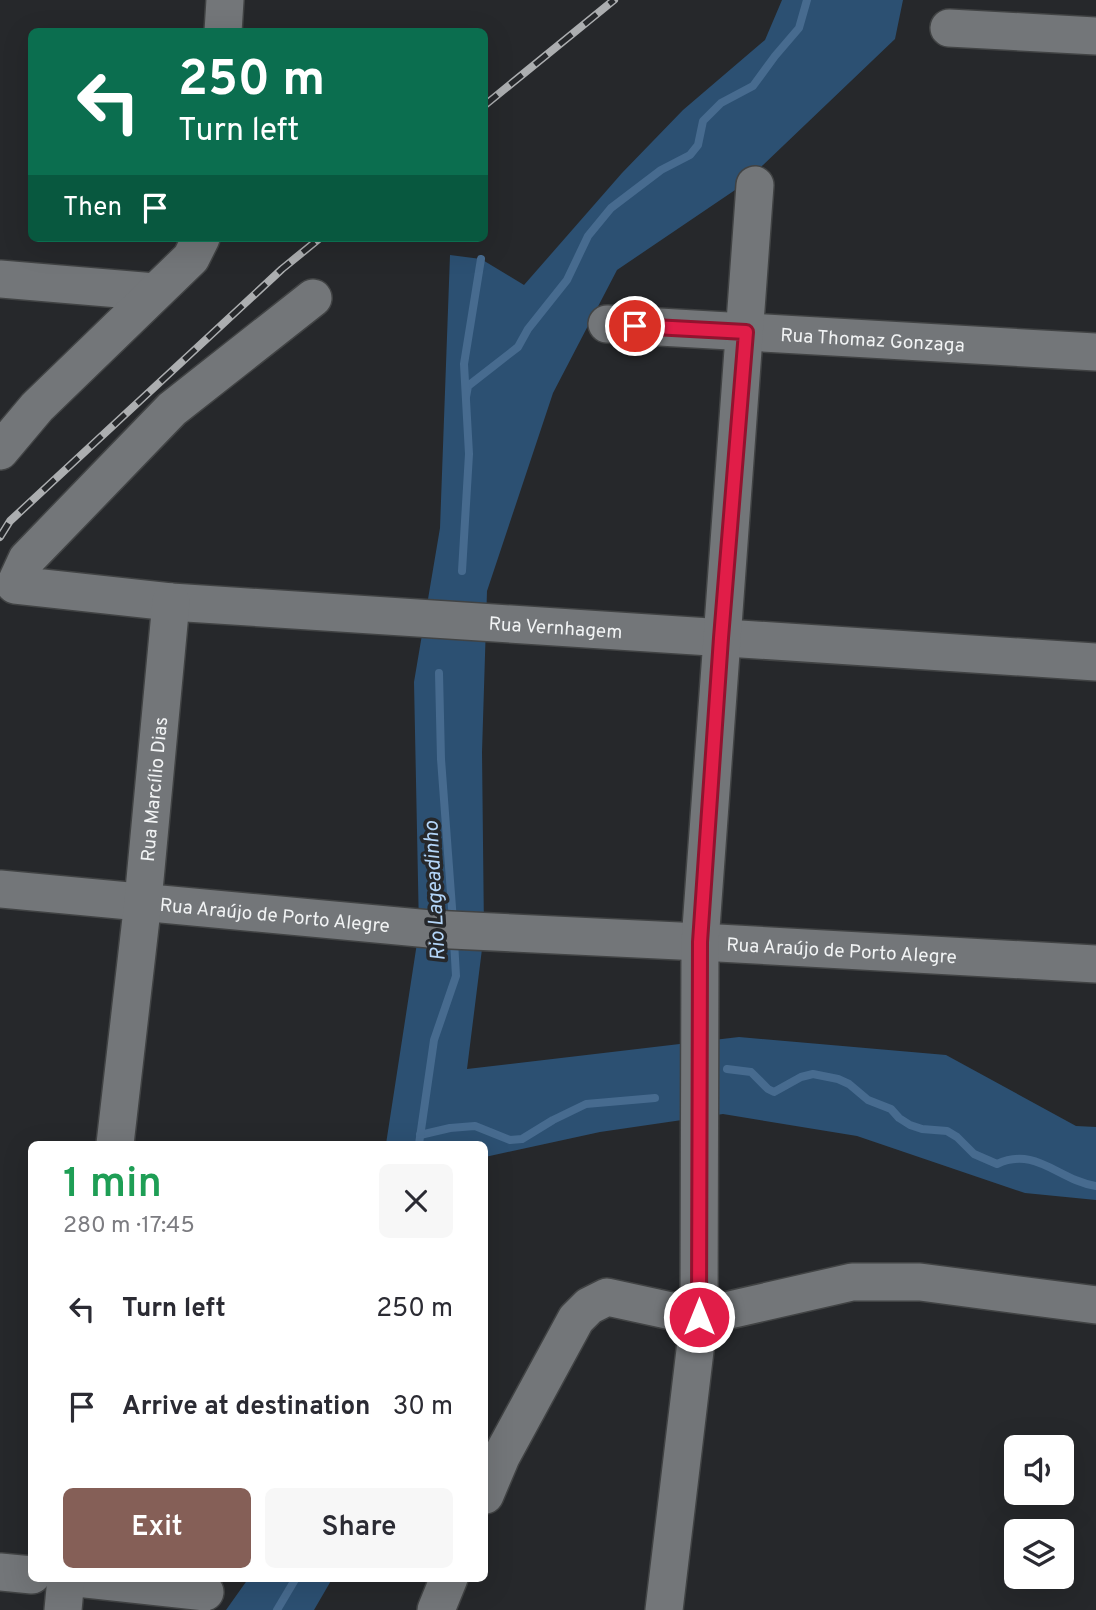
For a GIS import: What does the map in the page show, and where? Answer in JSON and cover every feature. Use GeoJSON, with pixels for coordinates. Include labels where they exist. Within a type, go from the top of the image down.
{"type":"FeatureCollection","features":[{"type":"Feature","properties":{"kind":"street"},"geometry":{"type":"LineString","coordinates":[[223,28],[225,0]]}},
{"type":"Feature","properties":{"kind":"street"},"geometry":{"type":"LineString","coordinates":[[949,29],[1096,36]]}},
{"type":"Feature","properties":{"kind":"street"},"geometry":{"type":"LineString","coordinates":[[664,1610],[699,1317],[700,942],[755,185]]}},
{"type":"Feature","properties":{"kind":"street"},"geometry":{"type":"LineString","coordinates":[[0,451],[37,407],[191,258],[199,242]]}},
{"type":"Feature","properties":{"kind":"street"},"geometry":{"type":"LineString","coordinates":[[0,279],[155,292]]}},
{"type":"Feature","properties":{"kind":"street","name":"Rua Vernhagem"},"geometry":{"type":"LineString","coordinates":[[313,298],[172,409],[27,559],[16,585],[172,602],[1096,662]]}},
{"type":"Feature","properties":{"kind":"street","name":"Rua Thomaz Gonzaga"},"geometry":{"type":"LineString","coordinates":[[607,324],[1096,352]]}},
{"type":"Feature","properties":{"kind":"street","name":"Rua Marcílio Dias"},"geometry":{"type":"LineString","coordinates":[[115,1141],[143,901],[172,602]]}},
{"type":"Feature","properties":{"kind":"street","name":"Rua Araújo de Porto Alegre"},"geometry":{"type":"LineString","coordinates":[[0,889],[471,932],[1096,964]]}},
{"type":"Feature","properties":{"kind":"street"},"geometry":{"type":"LineString","coordinates":[[488,1488],[501,1457],[576,1320],[589,1306],[607,1297],[699,1317],[852,1282],[920,1282],[1096,1305]]}},
{"type":"Feature","properties":{"kind":"street"},"geometry":{"type":"LineString","coordinates":[[0,1572],[28,1574]]}},
{"type":"Feature","properties":{"kind":"street"},"geometry":{"type":"LineString","coordinates":[[63,1610],[66,1582]]}},
{"type":"Feature","properties":{"kind":"street"},"geometry":{"type":"LineString","coordinates":[[114,1582],[205,1592]]}},
{"type":"Feature","properties":{"kind":"street"},"geometry":{"type":"LineString","coordinates":[[436,1610],[447,1582]]}},
{"type":"Feature","properties":{"kind":"shaded area"},"geometry":{"type":"Polygon","coordinates":[[[782,0],[903,0],[895,39],[741,186],[617,270],[553,393],[487,591],[482,752],[484,933],[467,1069],[739,1037],[946,1055],[1076,1126],[1096,1127],[1096,1200],[1025,1193],[857,1136],[723,1114],[600,1132],[488,1156],[488,1141],[386,1141],[419,930],[414,682],[440,528],[450,255],[481,259],[524,285],[622,173],[683,110],[765,40],[782,0]]]}},
{"type":"Feature","properties":{"kind":"shaded area"},"geometry":{"type":"Polygon","coordinates":[[[246,1582],[330,1582],[314,1610],[226,1610],[246,1582]]]}},
{"type":"Feature","properties":{"kind":"waterway"},"geometry":{"type":"LineString","coordinates":[[466,397],[468,386],[518,347],[528,329],[567,280],[588,236],[611,208],[661,170],[690,155],[698,145],[703,121],[721,103],[753,86],[799,28],[807,0]]}},
{"type":"Feature","properties":{"kind":"waterway","name":"Rio Lageadinho"},"geometry":{"type":"LineString","coordinates":[[462,571],[469,454],[464,364],[481,259]]}},
{"type":"Feature","properties":{"kind":"waterway","name":"Rio Lageadinho"},"geometry":{"type":"LineString","coordinates":[[439,673],[441,759],[453,921]]}},
{"type":"Feature","properties":{"kind":"waterway","name":"Rio Lageadinho"},"geometry":{"type":"LineString","coordinates":[[419,1141],[434,1040],[456,976],[454,941]]}},
{"type":"Feature","properties":{"kind":"waterway"},"geometry":{"type":"LineString","coordinates":[[727,1069],[751,1072],[774,1092],[801,1077],[813,1074],[838,1079],[849,1084],[868,1100],[891,1109],[910,1125],[947,1131],[974,1154],[997,1164],[1011,1160],[1035,1161],[1082,1183],[1096,1186]]}},
{"type":"Feature","properties":{"kind":"waterway"},"geometry":{"type":"LineString","coordinates":[[420,1135],[475,1126],[510,1140],[522,1139],[586,1104],[655,1098]]}},
{"type":"Feature","properties":{"kind":"waterway","name":"Rio Lageadinho"},"geometry":{"type":"LineString","coordinates":[[277,1610],[294,1582]]}},
{"type":"Feature","properties":{"kind":"railway"},"geometry":{"type":"LineString","coordinates":[[488,103],[614,0]]}},
{"type":"Feature","properties":{"kind":"railway"},"geometry":{"type":"LineString","coordinates":[[0,537],[10,521],[282,269],[315,242]]}},
{"type":"Feature","properties":{"kind":"route"},"geometry":{"type":"LineString","coordinates":[[635,326],[746,332],[700,942],[699,1317]]}}]}
